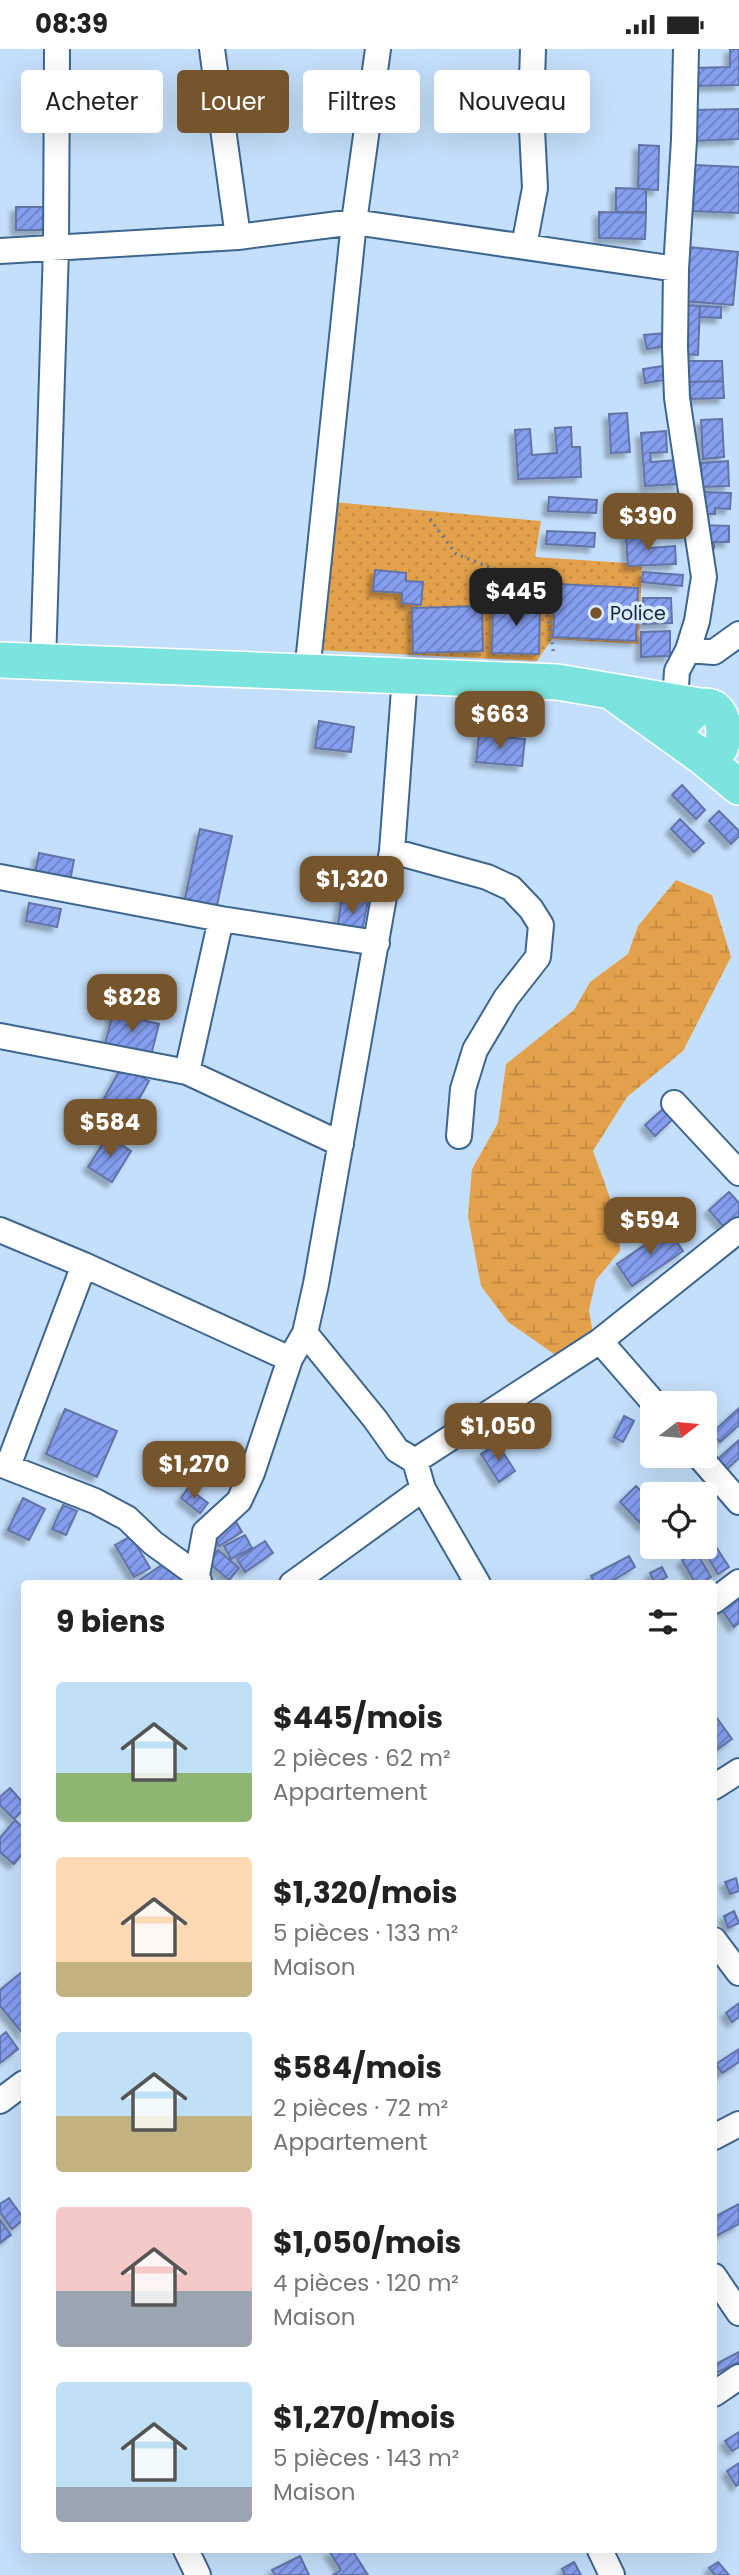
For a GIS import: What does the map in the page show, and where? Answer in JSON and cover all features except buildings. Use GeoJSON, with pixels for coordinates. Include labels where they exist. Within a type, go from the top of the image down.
{"type":"FeatureCollection","features":[{"type":"Feature","properties":{"kind":"highway"},"geometry":{"type":"LineString","coordinates":[[0,660],[557,683],[690,704],[693,712],[684,723],[683,737],[715,755]]}},
{"type":"Feature","properties":{"kind":"highway"},"geometry":{"type":"LineString","coordinates":[[612,693],[715,755],[739,787]]}},
{"type":"Feature","properties":{"kind":"street"},"geometry":{"type":"LineString","coordinates":[[43,663],[56,248],[57,49]]}},
{"type":"Feature","properties":{"kind":"street"},"geometry":{"type":"LineString","coordinates":[[212,49],[238,237]]}},
{"type":"Feature","properties":{"kind":"street"},"geometry":{"type":"LineString","coordinates":[[307,673],[355,222],[378,49]]}},
{"type":"Feature","properties":{"kind":"street"},"geometry":{"type":"LineString","coordinates":[[524,246],[535,188],[531,110],[533,49]]}},
{"type":"Feature","properties":{"kind":"street"},"geometry":{"type":"LineString","coordinates":[[686,49],[684,140],[676,269],[677,398],[704,577],[701,603],[688,650],[677,671],[690,704]]}},
{"type":"Feature","properties":{"kind":"street"},"geometry":{"type":"LineString","coordinates":[[0,251],[238,237],[355,222],[676,269]]}},
{"type":"Feature","properties":{"kind":"street"},"geometry":{"type":"LineString","coordinates":[[688,650],[714,652],[739,634]]}},
{"type":"Feature","properties":{"kind":"street"},"geometry":{"type":"LineString","coordinates":[[199,1580],[205,1532],[239,1501],[252,1473],[290,1359],[305,1333],[316,1284],[392,851],[405,676]]}},
{"type":"Feature","properties":{"kind":"street"},"geometry":{"type":"LineString","coordinates":[[392,851],[487,877],[511,888],[531,909],[541,925],[538,957],[500,1007],[475,1050],[463,1090],[459,1136]]}},
{"type":"Feature","properties":{"kind":"street"},"geometry":{"type":"LineString","coordinates":[[0,877],[221,919],[377,943]]}},
{"type":"Feature","properties":{"kind":"street"},"geometry":{"type":"LineString","coordinates":[[187,1072],[221,919]]}},
{"type":"Feature","properties":{"kind":"street"},"geometry":{"type":"LineString","coordinates":[[0,1036],[187,1072],[341,1144]]}},
{"type":"Feature","properties":{"kind":"street"},"geometry":{"type":"LineString","coordinates":[[674,1103],[739,1173]]}},
{"type":"Feature","properties":{"kind":"street"},"geometry":{"type":"LineString","coordinates":[[0,1230],[84,1265],[290,1359]]}},
{"type":"Feature","properties":{"kind":"street"},"geometry":{"type":"LineString","coordinates":[[415,1461],[600,1341],[739,1230]]}},
{"type":"Feature","properties":{"kind":"street"},"geometry":{"type":"LineString","coordinates":[[84,1265],[4,1465],[95,1501],[127,1518],[199,1580]]}},
{"type":"Feature","properties":{"kind":"street"},"geometry":{"type":"LineString","coordinates":[[305,1333],[397,1450],[415,1461],[423,1489],[476,1580]]}},
{"type":"Feature","properties":{"kind":"street"},"geometry":{"type":"LineString","coordinates":[[600,1341],[644,1391]]}},
{"type":"Feature","properties":{"kind":"street"},"geometry":{"type":"LineString","coordinates":[[709,1468],[739,1502]]}},
{"type":"Feature","properties":{"kind":"street"},"geometry":{"type":"LineString","coordinates":[[298,1580],[423,1489]]}},
{"type":"Feature","properties":{"kind":"street"},"geometry":{"type":"LineString","coordinates":[[717,1599],[739,1582]]}},
{"type":"Feature","properties":{"kind":"street"},"geometry":{"type":"LineString","coordinates":[[717,1785],[739,1771]]}},
{"type":"Feature","properties":{"kind":"street"},"geometry":{"type":"LineString","coordinates":[[717,1944],[739,1973]]}},
{"type":"Feature","properties":{"kind":"street"},"geometry":{"type":"LineString","coordinates":[[0,2101],[21,2085]]}},
{"type":"Feature","properties":{"kind":"street"},"geometry":{"type":"LineString","coordinates":[[717,2135],[739,2124]]}},
{"type":"Feature","properties":{"kind":"street"},"geometry":{"type":"LineString","coordinates":[[717,2280],[739,2313]]}},
{"type":"Feature","properties":{"kind":"street"},"geometry":{"type":"LineString","coordinates":[[717,2392],[739,2377]]}},
{"type":"Feature","properties":{"kind":"street"},"geometry":{"type":"LineString","coordinates":[[187,2553],[198,2575]]}},
{"type":"Feature","properties":{"kind":"street"},"geometry":{"type":"LineString","coordinates":[[601,2553],[612,2575]]}},
{"type":"Feature","properties":{"kind":"path"},"geometry":{"type":"LineString","coordinates":[[430,519],[456,554],[536,585],[548,618],[557,683]]}},
{"type":"Feature","properties":{"kind":"green space"},"geometry":{"type":"Polygon","coordinates":[[[333,502],[541,521],[535,557],[642,564],[639,644],[552,639],[537,661],[316,650],[333,502]]]}},
{"type":"Feature","properties":{"kind":"green space"},"geometry":{"type":"Polygon","coordinates":[[[676,880],[712,895],[731,957],[683,1051],[627,1097],[593,1151],[618,1220],[620,1251],[596,1280],[589,1310],[594,1339],[554,1354],[508,1322],[481,1286],[468,1216],[472,1169],[498,1123],[506,1064],[574,1010],[590,982],[628,954],[638,926],[676,880]]]}},
{"type":"Feature","properties":{"kind":"place","name":"Police"},"geometry":{"type":"Point","coordinates":[596,613]}}]}
